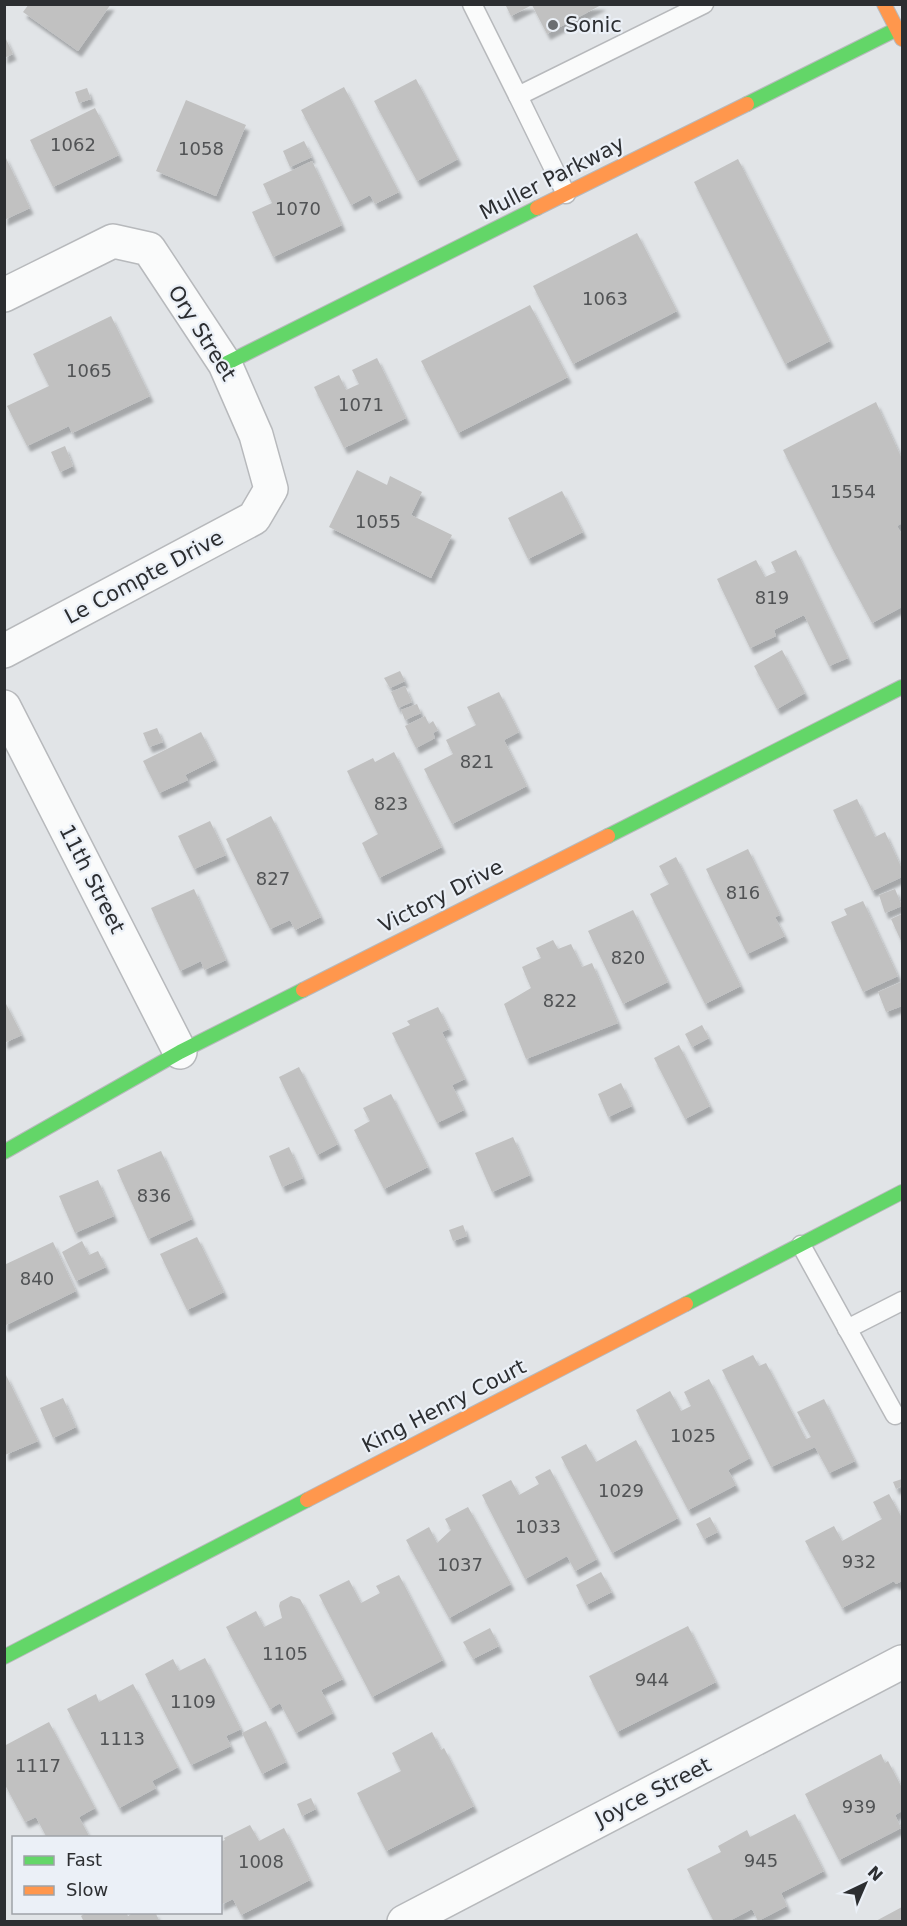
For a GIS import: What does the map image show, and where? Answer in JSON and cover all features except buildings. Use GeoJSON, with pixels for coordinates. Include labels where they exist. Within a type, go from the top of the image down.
{"type":"FeatureCollection","features":[{"type":"Feature","properties":{"kind":"main road"},"geometry":{"type":"LineString","coordinates":[[884,4],[900,34]]}},
{"type":"Feature","properties":{"kind":"main road","name":"Muller Parkway"},"geometry":{"type":"LineString","coordinates":[[225,364],[566,194],[900,34]]}},
{"type":"Feature","properties":{"kind":"main road","name":"Victory Drive"},"geometry":{"type":"LineString","coordinates":[[4,1152],[180,1052],[903,687]]}},
{"type":"Feature","properties":{"kind":"main road","name":"King Henry Court"},"geometry":{"type":"LineString","coordinates":[[4,1657],[903,1192]]}},
{"type":"Feature","properties":{"kind":"street","name":"Ory Street"},"geometry":{"type":"LineString","coordinates":[[4,295],[113,241],[149,249],[225,364],[256,435],[271,489]]}},
{"type":"Feature","properties":{"kind":"street","name":"Le Compte Drive"},"geometry":{"type":"LineString","coordinates":[[4,651],[254,518],[271,489]]}},
{"type":"Feature","properties":{"kind":"street","name":"11th Street"},"geometry":{"type":"LineString","coordinates":[[4,707],[180,1052]]}},
{"type":"Feature","properties":{"kind":"street","name":"Joyce Street"},"geometry":{"type":"LineString","coordinates":[[404,1922],[903,1662]]}},
{"type":"Feature","properties":{"kind":"lane"},"geometry":{"type":"LineString","coordinates":[[472,4],[566,194]]}},
{"type":"Feature","properties":{"kind":"lane"},"geometry":{"type":"LineString","coordinates":[[518,96],[704,4]]}},
{"type":"Feature","properties":{"kind":"lane"},"geometry":{"type":"LineString","coordinates":[[801,1245],[896,1415]]}},
{"type":"Feature","properties":{"kind":"lane"},"geometry":{"type":"LineString","coordinates":[[847,1329],[903,1301]]}},
{"type":"Feature","properties":{"kind":"traffic: fast"},"geometry":{"type":"LineString","coordinates":[[747,104],[897,29]]}},
{"type":"Feature","properties":{"kind":"traffic: fast"},"geometry":{"type":"LineString","coordinates":[[225,364],[537,208]]}},
{"type":"Feature","properties":{"kind":"traffic: fast"},"geometry":{"type":"LineString","coordinates":[[608,836],[902,687]]}},
{"type":"Feature","properties":{"kind":"traffic: fast"},"geometry":{"type":"LineString","coordinates":[[4,1152],[180,1052],[303,990]]}},
{"type":"Feature","properties":{"kind":"traffic: fast"},"geometry":{"type":"LineString","coordinates":[[686,1304],[902,1192]]}},
{"type":"Feature","properties":{"kind":"traffic: fast"},"geometry":{"type":"LineString","coordinates":[[4,1657],[307,1500]]}},
{"type":"Feature","properties":{"kind":"traffic: slow"},"geometry":{"type":"LineString","coordinates":[[884,4],[902,39]]}},
{"type":"Feature","properties":{"kind":"traffic: slow"},"geometry":{"type":"LineString","coordinates":[[537,208],[747,104]]}},
{"type":"Feature","properties":{"kind":"traffic: slow"},"geometry":{"type":"LineString","coordinates":[[303,990],[608,836]]}},
{"type":"Feature","properties":{"kind":"traffic: slow"},"geometry":{"type":"LineString","coordinates":[[307,1500],[686,1304]]}},
{"type":"Feature","properties":{"kind":"place","name":"Sonic"},"geometry":{"type":"Point","coordinates":[553,25]}}]}
